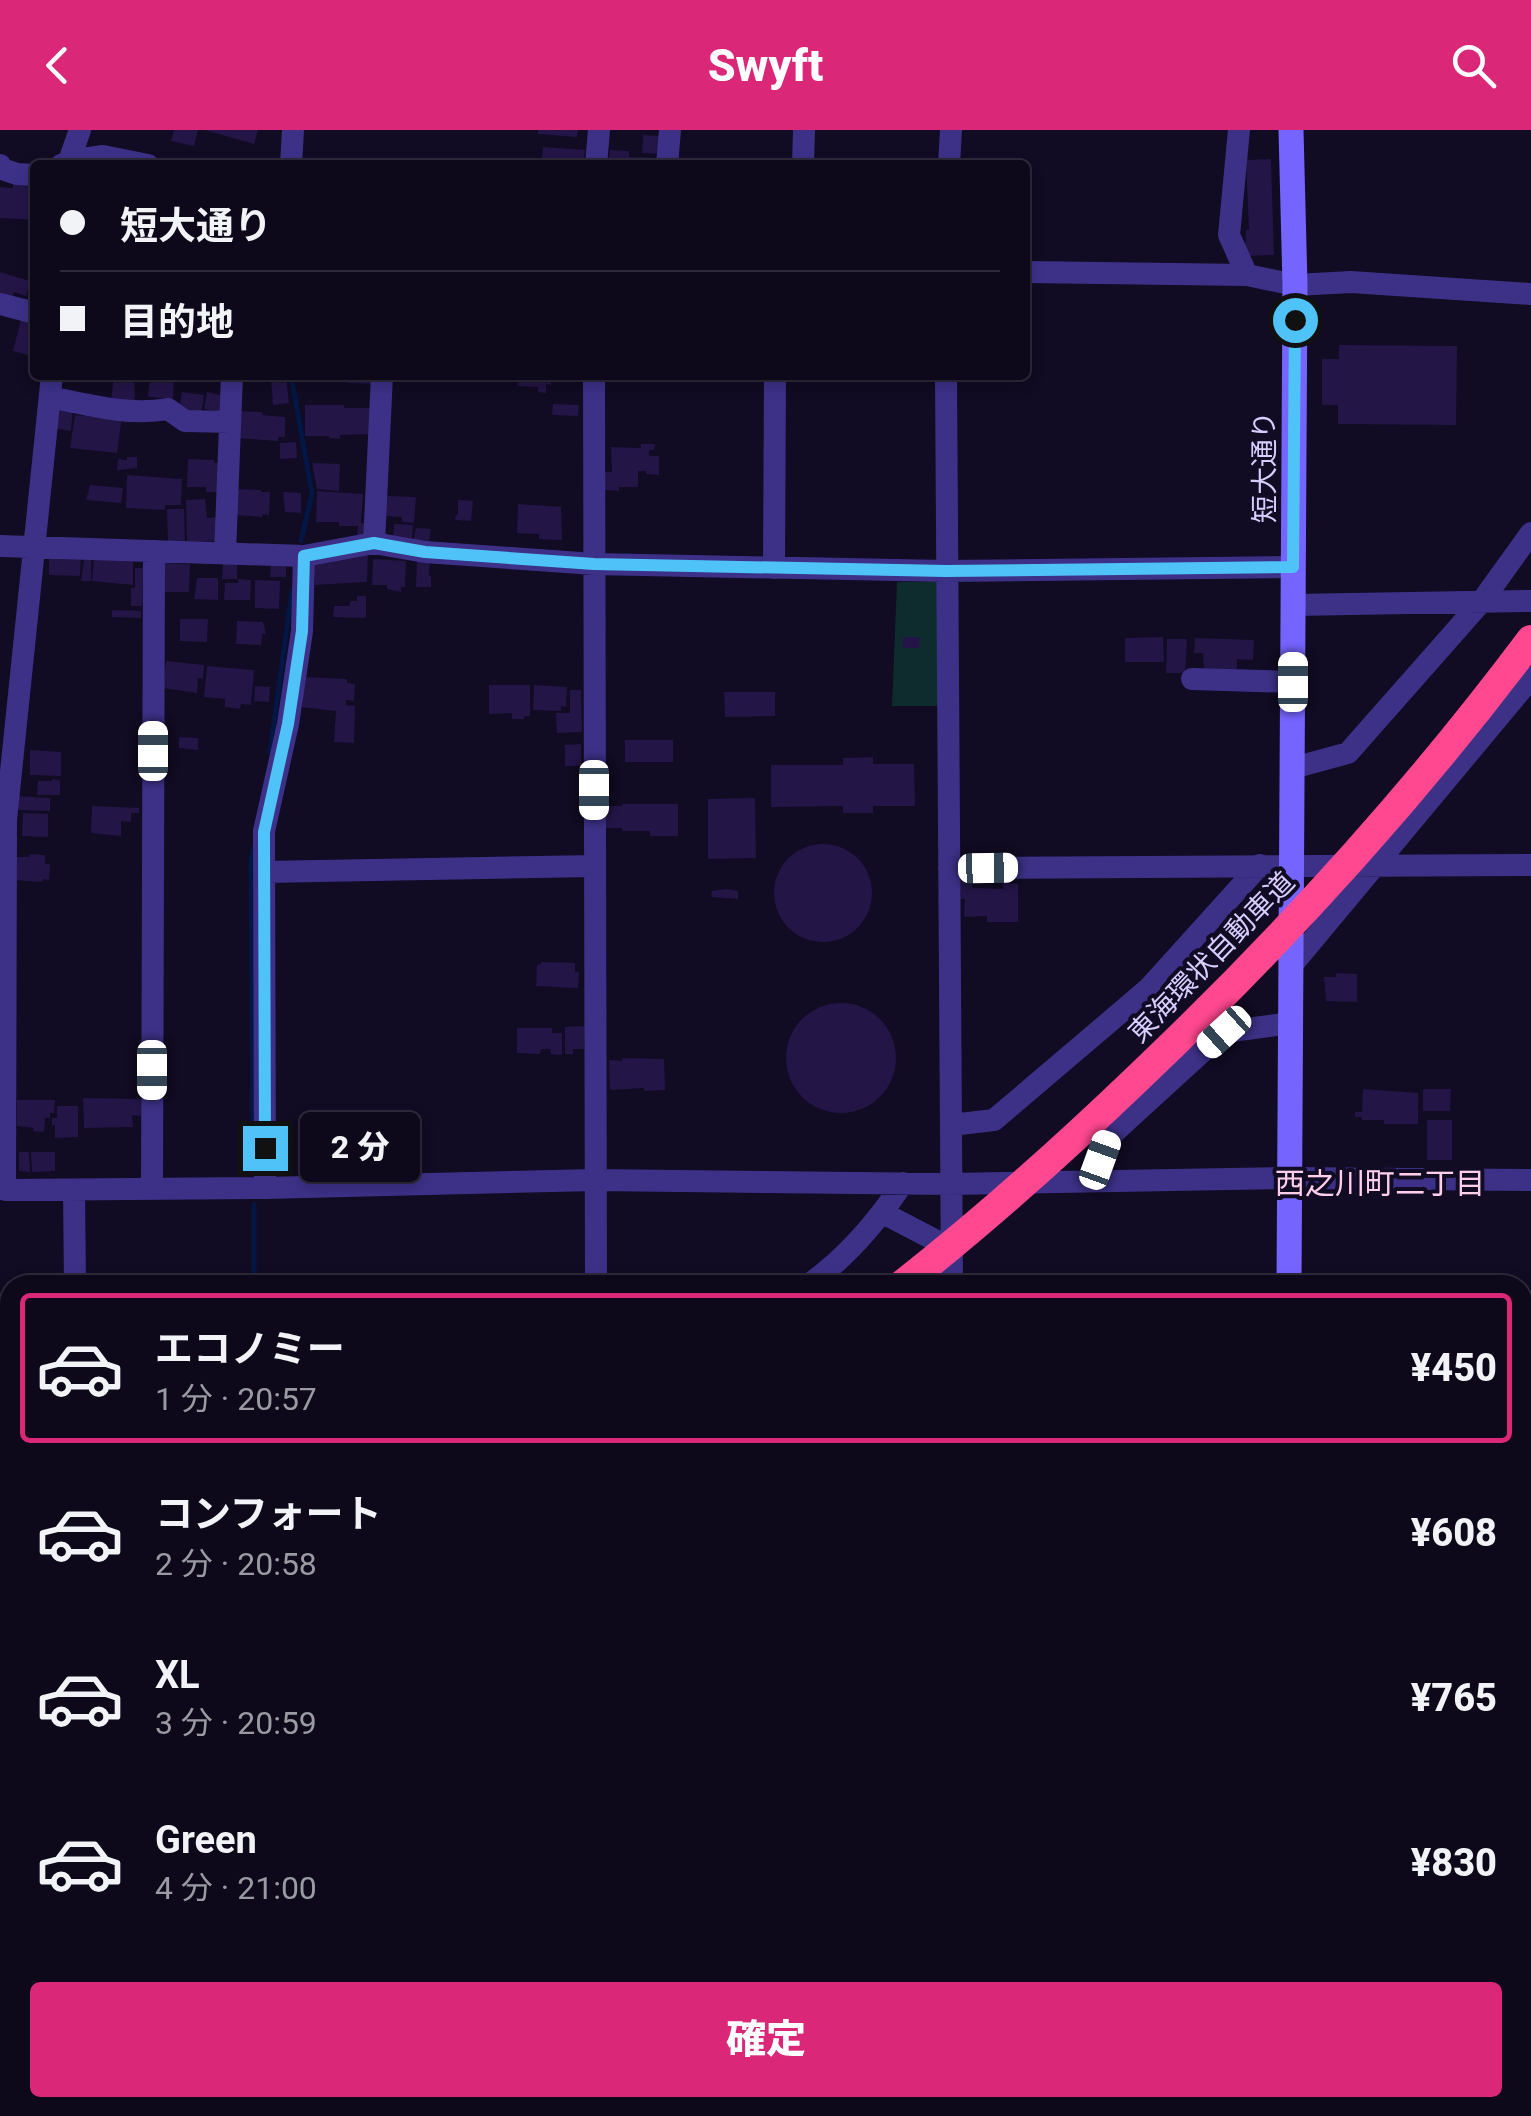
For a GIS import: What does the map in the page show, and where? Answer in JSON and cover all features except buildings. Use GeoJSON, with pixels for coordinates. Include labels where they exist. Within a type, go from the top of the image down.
{"type":"FeatureCollection","features":[{"type":"Feature","properties":{"kind":"highway","name":"東海環状自動車道"},"geometry":{"type":"LineString","coordinates":[[915,1275],[1080,1133],[1226,995],[1368,842],[1531,640]]}},
{"type":"Feature","properties":{"kind":"street"},"geometry":{"type":"LineString","coordinates":[[66,160],[80,130]]}},
{"type":"Feature","properties":{"kind":"street"},"geometry":{"type":"LineString","coordinates":[[291,160],[293,130]]}},
{"type":"Feature","properties":{"kind":"street"},"geometry":{"type":"LineString","coordinates":[[596,160],[599,130]]}},
{"type":"Feature","properties":{"kind":"street"},"geometry":{"type":"LineString","coordinates":[[667,160],[670,130]]}},
{"type":"Feature","properties":{"kind":"street"},"geometry":{"type":"LineString","coordinates":[[803,160],[804,130]]}},
{"type":"Feature","properties":{"kind":"street"},"geometry":{"type":"LineString","coordinates":[[950,130],[950,160]]}},
{"type":"Feature","properties":{"kind":"street"},"geometry":{"type":"LineString","coordinates":[[1239,130],[1229,234],[1246,275]]}},
{"type":"Feature","properties":{"kind":"street","name":"短大通り"},"geometry":{"type":"LineString","coordinates":[[1289,1275],[1295,285],[1291,130]]}},
{"type":"Feature","properties":{"kind":"street"},"geometry":{"type":"LineString","coordinates":[[81,160],[102,156],[122,160]]}},
{"type":"Feature","properties":{"kind":"street"},"geometry":{"type":"LineString","coordinates":[[0,165],[17,174],[30,174]]}},
{"type":"Feature","properties":{"kind":"street"},"geometry":{"type":"LineString","coordinates":[[1030,272],[1246,275],[1295,285],[1351,282],[1531,294]]}},
{"type":"Feature","properties":{"kind":"street"},"geometry":{"type":"LineString","coordinates":[[0,304],[30,312]]}},
{"type":"Feature","properties":{"kind":"street"},"geometry":{"type":"LineString","coordinates":[[225,554],[232,380]]}},
{"type":"Feature","properties":{"kind":"street"},"geometry":{"type":"LineString","coordinates":[[374,543],[382,380]]}},
{"type":"Feature","properties":{"kind":"street"},"geometry":{"type":"LineString","coordinates":[[594,380],[596,1275]]}},
{"type":"Feature","properties":{"kind":"street"},"geometry":{"type":"LineString","coordinates":[[774,568],[775,380]]}},
{"type":"Feature","properties":{"kind":"street"},"geometry":{"type":"LineString","coordinates":[[946,380],[952,1275]]}},
{"type":"Feature","properties":{"kind":"street"},"geometry":{"type":"LineString","coordinates":[[230,422],[185,421],[168,409],[112,410],[51,386],[6,820],[3,1191],[594,1180],[951,1184],[1289,1178],[1531,1180]]}},
{"type":"Feature","properties":{"kind":"street"},"geometry":{"type":"LineString","coordinates":[[1293,768],[1348,753],[1482,601],[1531,533]]}},
{"type":"Feature","properties":{"kind":"street"},"geometry":{"type":"LineString","coordinates":[[0,546],[304,556],[374,543],[425,552],[594,564],[946,571],[1293,567]]}},
{"type":"Feature","properties":{"kind":"street"},"geometry":{"type":"LineString","coordinates":[[152,1189],[154,552]]}},
{"type":"Feature","properties":{"kind":"street"},"geometry":{"type":"LineString","coordinates":[[265,1188],[264,832],[288,724],[302,631],[304,556]]}},
{"type":"Feature","properties":{"kind":"street"},"geometry":{"type":"LineString","coordinates":[[1293,606],[1531,601]]}},
{"type":"Feature","properties":{"kind":"street"},"geometry":{"type":"LineString","coordinates":[[1292,965],[1531,678]]}},
{"type":"Feature","properties":{"kind":"street"},"geometry":{"type":"LineString","coordinates":[[1192,679],[1293,682]]}},
{"type":"Feature","properties":{"kind":"street"},"geometry":{"type":"LineString","coordinates":[[949,868],[1531,864]]}},
{"type":"Feature","properties":{"kind":"street"},"geometry":{"type":"LineString","coordinates":[[951,1126],[994,1120],[1148,989],[1260,865]]}},
{"type":"Feature","properties":{"kind":"street"},"geometry":{"type":"LineString","coordinates":[[264,872],[595,866]]}},
{"type":"Feature","properties":{"kind":"street"},"geometry":{"type":"LineString","coordinates":[[1092,1182],[1108,1138],[1224,1032],[1291,1023]]}},
{"type":"Feature","properties":{"kind":"street"},"geometry":{"type":"LineString","coordinates":[[822,1275],[883,1213],[902,1183]]}},
{"type":"Feature","properties":{"kind":"street"},"geometry":{"type":"LineString","coordinates":[[74,1190],[75,1275]]}},
{"type":"Feature","properties":{"kind":"street"},"geometry":{"type":"LineString","coordinates":[[883,1213],[952,1249]]}},
{"type":"Feature","properties":{"kind":"green space"},"geometry":{"type":"Polygon","coordinates":[[[897,582],[941,582],[941,706],[892,706],[897,582]]]}},
{"type":"Feature","properties":{"kind":"waterway"},"geometry":{"type":"LineString","coordinates":[[292,380],[312,494],[301,541]]}},
{"type":"Feature","properties":{"kind":"waterway"},"geometry":{"type":"LineString","coordinates":[[270,752],[292,590]]}},
{"type":"Feature","properties":{"kind":"waterway"},"geometry":{"type":"LineString","coordinates":[[253,1172],[254,847]]}},
{"type":"Feature","properties":{"kind":"waterway"},"geometry":{"type":"LineString","coordinates":[[254,1205],[254,1275]]}},
{"type":"Feature","properties":{"kind":"district","name":"西之川町二丁目"},"geometry":{"type":"Point","coordinates":[1380,1184]}},
{"type":"Feature","properties":{"kind":"route"},"geometry":{"type":"LineString","coordinates":[[265,1148],[264,832],[288,724],[302,631],[304,556],[374,543],[425,552],[594,564],[946,571],[1293,567],[1295,320]]}}]}
